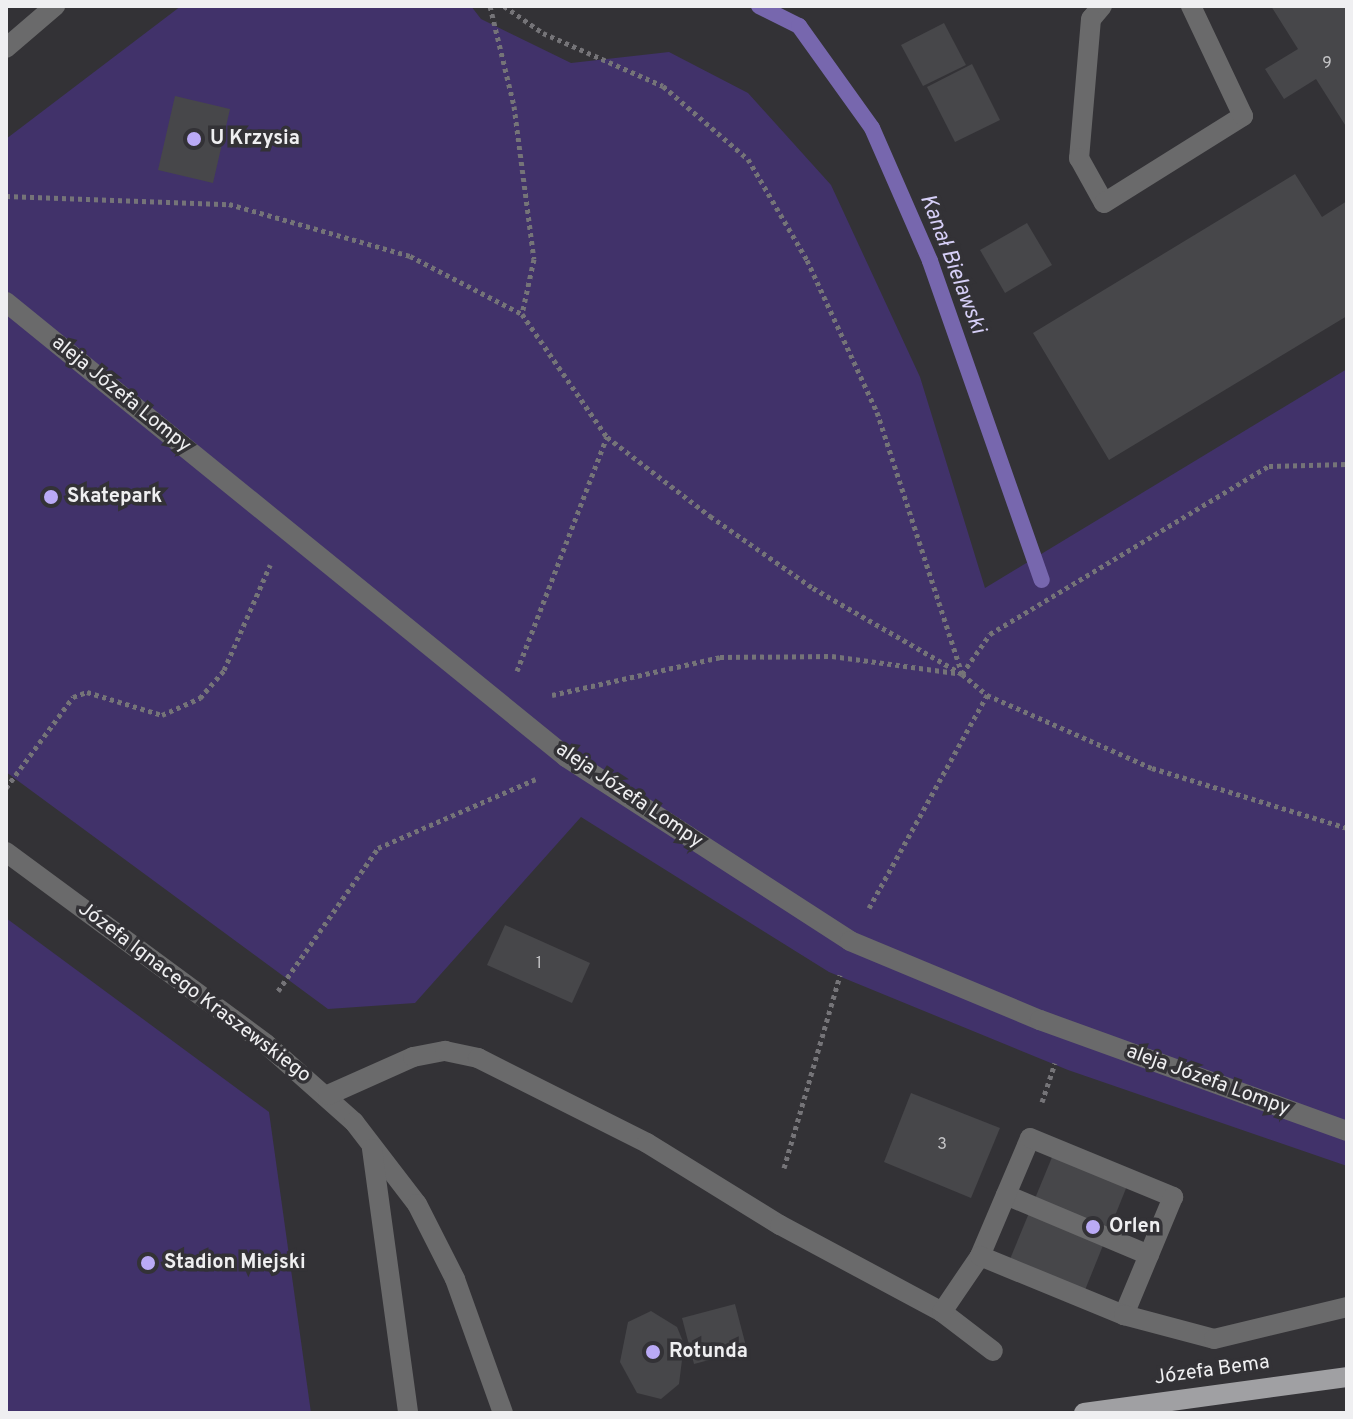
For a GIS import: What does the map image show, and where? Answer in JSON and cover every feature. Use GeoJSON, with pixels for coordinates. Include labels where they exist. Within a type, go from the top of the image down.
{"type":"FeatureCollection","features":[{"type":"Feature","properties":{"kind":"main road","name":"Józefa Bema"},"geometry":{"type":"LineString","coordinates":[[1084,1413],[1347,1377]]}},
{"type":"Feature","properties":{"kind":"street"},"geometry":{"type":"LineString","coordinates":[[6,48],[55,6]]}},
{"type":"Feature","properties":{"kind":"street"},"geometry":{"type":"LineString","coordinates":[[1102,6],[1091,19],[1079,158],[1104,203],[1243,116],[1191,6]]}},
{"type":"Feature","properties":{"kind":"street","name":"aleja Józefa Lompy"},"geometry":{"type":"LineString","coordinates":[[6,302],[287,527],[566,757],[850,941],[1066,1030],[1347,1131]]}},
{"type":"Feature","properties":{"kind":"street","name":"Józefa Ignacego Kraszewskiego"},"geometry":{"type":"LineString","coordinates":[[6,852],[328,1095],[372,1145],[417,1204],[455,1279],[503,1413]]}},
{"type":"Feature","properties":{"kind":"street"},"geometry":{"type":"LineString","coordinates":[[328,1095],[413,1057],[445,1051],[478,1058],[634,1136],[780,1225],[942,1312],[993,1351]]}},
{"type":"Feature","properties":{"kind":"street"},"geometry":{"type":"LineString","coordinates":[[942,1312],[980,1256],[1030,1138],[1173,1197],[1124,1315]]}},
{"type":"Feature","properties":{"kind":"street"},"geometry":{"type":"LineString","coordinates":[[372,1145],[408,1413]]}},
{"type":"Feature","properties":{"kind":"street"},"geometry":{"type":"LineString","coordinates":[[1006,1195],[1149,1255]]}},
{"type":"Feature","properties":{"kind":"street"},"geometry":{"type":"LineString","coordinates":[[980,1256],[1124,1315],[1214,1339],[1347,1307]]}},
{"type":"Feature","properties":{"kind":"path"},"geometry":{"type":"LineString","coordinates":[[490,6],[514,106],[534,259],[522,314]]}},
{"type":"Feature","properties":{"kind":"path"},"geometry":{"type":"LineString","coordinates":[[504,6],[543,33],[663,86],[748,159],[807,260],[877,412],[962,674]]}},
{"type":"Feature","properties":{"kind":"path"},"geometry":{"type":"LineString","coordinates":[[6,196],[229,204],[410,256],[522,314],[607,437],[813,588],[962,674],[987,695],[1152,768],[1347,828]]}},
{"type":"Feature","properties":{"kind":"path"},"geometry":{"type":"LineString","coordinates":[[504,706],[607,437]]}},
{"type":"Feature","properties":{"kind":"path"},"geometry":{"type":"LineString","coordinates":[[962,674],[990,634],[1269,466],[1347,464]]}},
{"type":"Feature","properties":{"kind":"path"},"geometry":{"type":"LineString","coordinates":[[6,788],[73,697],[87,692],[162,715],[200,698],[224,670],[287,527]]}},
{"type":"Feature","properties":{"kind":"path"},"geometry":{"type":"LineString","coordinates":[[504,706],[720,657],[832,656],[962,674]]}},
{"type":"Feature","properties":{"kind":"path"},"geometry":{"type":"LineString","coordinates":[[784,1168],[850,941],[987,695]]}},
{"type":"Feature","properties":{"kind":"path"},"geometry":{"type":"LineString","coordinates":[[278,991],[378,848],[545,775],[566,757]]}},
{"type":"Feature","properties":{"kind":"path"},"geometry":{"type":"LineString","coordinates":[[1030,1138],[1066,1030]]}},
{"type":"Feature","properties":{"kind":"shaded area"},"geometry":{"type":"Polygon","coordinates":[[[181,6],[471,6],[481,19],[571,63],[669,52],[748,93],[831,185],[920,377],[985,588],[1347,369],[1347,1166],[1068,1070],[829,972],[581,817],[415,1003],[328,1009],[6,772],[6,139],[181,6]]]}},
{"type":"Feature","properties":{"kind":"shaded area","name":"Stadion Miejski"},"geometry":{"type":"Polygon","coordinates":[[[6,918],[269,1112],[311,1413],[6,1413],[6,918]]]}},
{"type":"Feature","properties":{"kind":"building"},"geometry":{"type":"Polygon","coordinates":[[[1271,6],[1347,6],[1347,128],[1316,79],[1284,99],[1265,69],[1298,49],[1271,6]]]}},
{"type":"Feature","properties":{"kind":"building"},"geometry":{"type":"Polygon","coordinates":[[[944,23],[966,65],[923,86],[901,45],[944,23]]]}},
{"type":"Feature","properties":{"kind":"building"},"geometry":{"type":"Polygon","coordinates":[[[972,64],[1000,120],[955,142],[927,87],[972,64]]]}},
{"type":"Feature","properties":{"kind":"building","name":"U Krzysia"},"geometry":{"type":"Polygon","coordinates":[[[175,96],[230,109],[213,183],[158,170],[175,96]]]}},
{"type":"Feature","properties":{"kind":"building"},"geometry":{"type":"Polygon","coordinates":[[[1295,174],[1322,217],[1347,201],[1347,316],[1109,460],[1033,333],[1295,174]]]}},
{"type":"Feature","properties":{"kind":"building"},"geometry":{"type":"Polygon","coordinates":[[[1027,223],[1052,265],[1005,293],[980,250],[1027,223]]]}},
{"type":"Feature","properties":{"kind":"building"},"geometry":{"type":"Polygon","coordinates":[[[505,925],[590,963],[572,1003],[487,965],[505,925]]]}},
{"type":"Feature","properties":{"kind":"building"},"geometry":{"type":"Polygon","coordinates":[[[911,1093],[1000,1128],[971,1198],[884,1162],[911,1093]]]}},
{"type":"Feature","properties":{"kind":"building"},"geometry":{"type":"Polygon","coordinates":[[[1055,1150],[1129,1181],[1083,1295],[1008,1264],[1055,1150]]]}},
{"type":"Feature","properties":{"kind":"building"},"geometry":{"type":"Polygon","coordinates":[[[735,1304],[747,1350],[694,1364],[682,1318],[735,1304]]]}},
{"type":"Feature","properties":{"kind":"building","name":"Rotunda"},"geometry":{"type":"Polygon","coordinates":[[[651,1311],[677,1327],[684,1344],[679,1384],[661,1399],[637,1393],[620,1362],[628,1322],[651,1311]]]}},
{"type":"Feature","properties":{"kind":"waterway","name":"Kanał Bielawski"},"geometry":{"type":"LineString","coordinates":[[759,6],[799,26],[872,128],[930,261],[1042,580]]}},
{"type":"Feature","properties":{"kind":"place","name":"U Krzysia"},"geometry":{"type":"Point","coordinates":[194,139]}},
{"type":"Feature","properties":{"kind":"place","name":"Skatepark"},"geometry":{"type":"Point","coordinates":[51,497]}},
{"type":"Feature","properties":{"kind":"place","name":"Orlen"},"geometry":{"type":"Point","coordinates":[1093,1227]}},
{"type":"Feature","properties":{"kind":"place","name":"Stadion Miejski"},"geometry":{"type":"Point","coordinates":[148,1263]}},
{"type":"Feature","properties":{"kind":"place","name":"Rotunda"},"geometry":{"type":"Point","coordinates":[653,1352]}}]}
